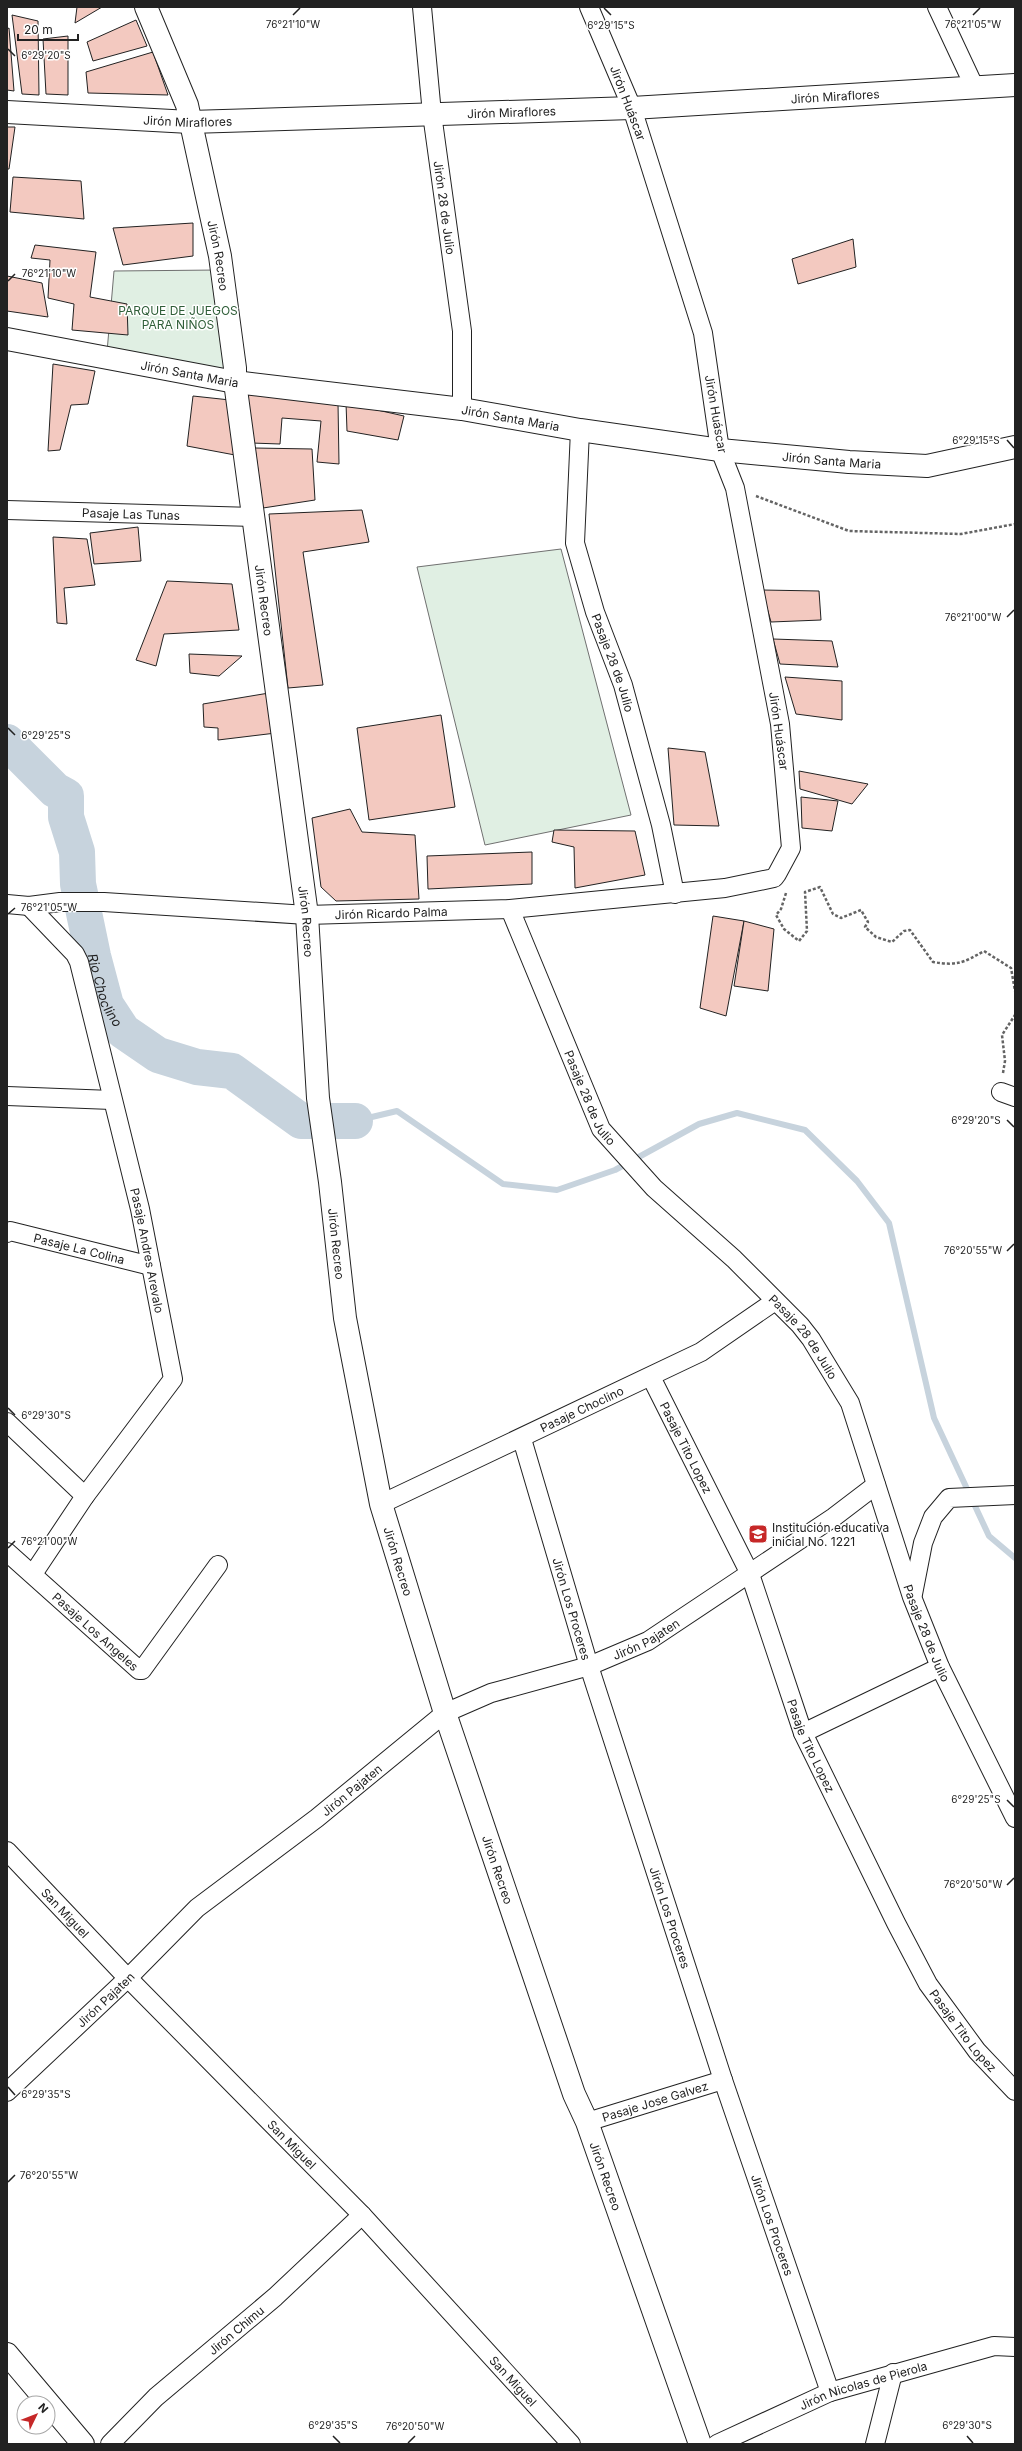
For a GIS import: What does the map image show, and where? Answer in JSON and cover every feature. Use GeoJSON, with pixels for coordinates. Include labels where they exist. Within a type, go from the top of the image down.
{"type":"FeatureCollection","features":[{"type":"Feature","properties":{"kind":"main road","name":"Jirón Recreo"},"geometry":{"type":"LineString","coordinates":[[146,7],[187,105],[190,122],[200,157],[220,256],[235,368],[235,382],[306,915],[318,1098],[330,1182],[345,1318],[381,1504],[445,1713],[574,2094],[587,2122],[700,2444]]}},
{"type":"Feature","properties":{"kind":"main road","name":"Jirón Miraflores"},"geometry":{"type":"LineString","coordinates":[[7,112],[190,122],[632,108],[974,86],[1015,85]]}},
{"type":"Feature","properties":{"kind":"main road","name":"Jirón Santa Maria"},"geometry":{"type":"LineString","coordinates":[[7,339],[235,382],[462,409],[580,430],[720,450],[849,462],[927,466],[1015,447]]}},
{"type":"Feature","properties":{"kind":"main road"},"geometry":{"type":"LineString","coordinates":[[7,2354],[83,2444]]}},
{"type":"Feature","properties":{"kind":"street","name":"Jirón 28 de Julio"},"geometry":{"type":"LineString","coordinates":[[422,7],[432,114],[462,331],[462,409]]}},
{"type":"Feature","properties":{"kind":"street","name":"Jirón Huáscar"},"geometry":{"type":"LineString","coordinates":[[589,7],[632,108],[703,333],[720,450],[735,488],[781,732],[791,848],[774,878]]}},
{"type":"Feature","properties":{"kind":"street"},"geometry":{"type":"LineString","coordinates":[[936,7],[974,86]]}},
{"type":"Feature","properties":{"kind":"street","name":"Pasaje 28 de Julio"},"geometry":{"type":"LineString","coordinates":[[580,430],[575,543],[595,612],[623,685],[661,825],[675,894]]}},
{"type":"Feature","properties":{"kind":"street","name":"Pasaje Las Tunas"},"geometry":{"type":"LineString","coordinates":[[7,510],[254,516]]}},
{"type":"Feature","properties":{"kind":"street","name":"Jirón Ricardo Palma"},"geometry":{"type":"LineString","coordinates":[[7,904],[29,906],[60,902],[104,902],[306,915],[510,910],[725,888],[774,878]]}},
{"type":"Feature","properties":{"kind":"street","name":"Pasaje Andres Arevalo"},"geometry":{"type":"LineString","coordinates":[[29,906],[78,958],[94,1017],[112,1100],[140,1209],[173,1379],[85,1496],[33,1574]]}},
{"type":"Feature","properties":{"kind":"street","name":"Pasaje 28 de Julio"},"geometry":{"type":"LineString","coordinates":[[510,910],[601,1129],[654,1188],[734,1258],[812,1339],[841,1385],[850,1403],[912,1597],[940,1667],[998,1788],[1015,1818]]}},
{"type":"Feature","properties":{"kind":"street"},"geometry":{"type":"LineString","coordinates":[[7,1096],[112,1100]]}},
{"type":"Feature","properties":{"kind":"street","name":"Pasaje La Colina"},"geometry":{"type":"LineString","coordinates":[[7,1233],[10,1231],[151,1266]]}},
{"type":"Feature","properties":{"kind":"street","name":"Pasaje Choclino"},"geometry":{"type":"LineString","coordinates":[[381,1504],[482,1455],[522,1439],[702,1352],[775,1301]]}},
{"type":"Feature","properties":{"kind":"street","name":"Pasaje Tito Lopez"},"geometry":{"type":"LineString","coordinates":[[651,1377],[750,1574],[803,1732],[928,1984],[977,2050],[1015,2091]]}},
{"type":"Feature","properties":{"kind":"street"},"geometry":{"type":"LineString","coordinates":[[7,1422],[85,1496]]}},
{"type":"Feature","properties":{"kind":"street","name":"Jirón Los Proceres"},"geometry":{"type":"LineString","coordinates":[[522,1439],[588,1666],[723,2080],[830,2392]]}},
{"type":"Feature","properties":{"kind":"street","name":"Jirón Pajaten"},"geometry":{"type":"LineString","coordinates":[[7,2092],[128,1978],[197,1908],[317,1818],[445,1713],[491,1692],[588,1666],[648,1641],[834,1517],[876,1485]]}},
{"type":"Feature","properties":{"kind":"street"},"geometry":{"type":"LineString","coordinates":[[912,1597],[923,1543],[933,1517],[949,1498],[1014,1495]]}},
{"type":"Feature","properties":{"kind":"street","name":"Pasaje Los Angeles"},"geometry":{"type":"LineString","coordinates":[[7,1552],[136,1669],[142,1670],[218,1565]]}},
{"type":"Feature","properties":{"kind":"street"},"geometry":{"type":"LineString","coordinates":[[803,1732],[940,1667]]}},
{"type":"Feature","properties":{"kind":"street","name":"San Miguel"},"geometry":{"type":"LineString","coordinates":[[7,1851],[128,1978],[362,2215],[571,2444]]}},
{"type":"Feature","properties":{"kind":"street","name":"Pasaje Jose Galvez"},"geometry":{"type":"LineString","coordinates":[[587,2122],[723,2080]]}},
{"type":"Feature","properties":{"kind":"street","name":"Jirón Chimu"},"geometry":{"type":"LineString","coordinates":[[110,2444],[156,2396],[275,2297],[362,2215]]}},
{"type":"Feature","properties":{"kind":"street","name":"Jirón Nicolas de Pierola"},"geometry":{"type":"LineString","coordinates":[[717,2444],[830,2392],[893,2373],[994,2346],[1015,2347]]}},
{"type":"Feature","properties":{"kind":"street"},"geometry":{"type":"LineString","coordinates":[[875,2444],[893,2373]]}},
{"type":"Feature","properties":{"kind":"path"},"geometry":{"type":"LineString","coordinates":[[735,488],[849,531],[961,534],[1015,524]]}},
{"type":"Feature","properties":{"kind":"path"},"geometry":{"type":"LineString","coordinates":[[774,878],[786,893],[781,909],[776,915],[784,929],[799,941],[807,931],[805,892],[820,887],[833,914],[840,918],[861,910],[868,922],[865,927],[871,934],[892,942],[904,931],[910,930],[933,962],[953,966],[965,962],[984,951],[1011,968],[1015,990]]}},
{"type":"Feature","properties":{"kind":"path"},"geometry":{"type":"LineString","coordinates":[[1008,1094],[1002,1035],[1015,1015]]}},
{"type":"Feature","properties":{"kind":"green space","name":"PARQUE DE JUEGOS PARA NIÑOS"},"geometry":{"type":"Polygon","coordinates":[[[218,270],[234,373],[107,352],[114,271],[218,270]]]}},
{"type":"Feature","properties":{"kind":"green space"},"geometry":{"type":"Polygon","coordinates":[[[561,549],[631,815],[485,845],[417,567],[561,549]]]}},
{"type":"Feature","properties":{"kind":"building"},"geometry":{"type":"Polygon","coordinates":[[[77,7],[102,7],[75,23],[77,7]]]}},
{"type":"Feature","properties":{"kind":"building"},"geometry":{"type":"Polygon","coordinates":[[[12,15],[38,21],[39,95],[22,94],[12,15]]]}},
{"type":"Feature","properties":{"kind":"building"},"geometry":{"type":"Polygon","coordinates":[[[136,20],[147,46],[93,61],[87,42],[136,20]]]}},
{"type":"Feature","properties":{"kind":"building"},"geometry":{"type":"Polygon","coordinates":[[[9,28],[14,91],[7,90],[7,29],[9,28]]]}},
{"type":"Feature","properties":{"kind":"building"},"geometry":{"type":"Polygon","coordinates":[[[68,36],[68,95],[46,94],[43,39],[68,36]]]}},
{"type":"Feature","properties":{"kind":"building"},"geometry":{"type":"Polygon","coordinates":[[[153,52],[168,95],[88,93],[86,72],[153,52]]]}},
{"type":"Feature","properties":{"kind":"building"},"geometry":{"type":"Polygon","coordinates":[[[7,127],[15,127],[9,169],[7,169],[7,127]]]}},
{"type":"Feature","properties":{"kind":"building"},"geometry":{"type":"Polygon","coordinates":[[[13,177],[81,181],[84,219],[10,212],[13,177]]]}},
{"type":"Feature","properties":{"kind":"building"},"geometry":{"type":"Polygon","coordinates":[[[193,223],[193,256],[123,265],[113,228],[193,223]]]}},
{"type":"Feature","properties":{"kind":"building"},"geometry":{"type":"Polygon","coordinates":[[[853,239],[856,267],[798,284],[792,259],[853,239]]]}},
{"type":"Feature","properties":{"kind":"building"},"geometry":{"type":"Polygon","coordinates":[[[35,245],[96,252],[90,297],[127,304],[128,335],[72,330],[74,304],[48,298],[50,260],[31,258],[35,245]]]}},
{"type":"Feature","properties":{"kind":"building"},"geometry":{"type":"Polygon","coordinates":[[[7,276],[42,283],[48,317],[7,311],[7,276]]]}},
{"type":"Feature","properties":{"kind":"building"},"geometry":{"type":"Polygon","coordinates":[[[53,364],[95,371],[88,404],[71,405],[60,450],[48,451],[53,364]]]}},
{"type":"Feature","properties":{"kind":"building"},"geometry":{"type":"Polygon","coordinates":[[[243,392],[338,403],[339,464],[317,462],[321,421],[282,418],[280,444],[251,443],[243,392]]]}},
{"type":"Feature","properties":{"kind":"building"},"geometry":{"type":"Polygon","coordinates":[[[193,396],[230,400],[235,455],[187,446],[193,396]]]}},
{"type":"Feature","properties":{"kind":"building"},"geometry":{"type":"Polygon","coordinates":[[[346,403],[404,416],[398,440],[347,431],[346,403]]]}},
{"type":"Feature","properties":{"kind":"building"},"geometry":{"type":"Polygon","coordinates":[[[255,448],[312,449],[315,500],[263,508],[255,448]]]}},
{"type":"Feature","properties":{"kind":"building"},"geometry":{"type":"Polygon","coordinates":[[[362,510],[369,542],[303,552],[323,685],[288,688],[269,514],[362,510]]]}},
{"type":"Feature","properties":{"kind":"building"},"geometry":{"type":"Polygon","coordinates":[[[138,527],[141,561],[94,564],[90,533],[138,527]]]}},
{"type":"Feature","properties":{"kind":"building"},"geometry":{"type":"Polygon","coordinates":[[[53,537],[87,539],[95,585],[64,588],[67,624],[57,623],[53,537]]]}},
{"type":"Feature","properties":{"kind":"building"},"geometry":{"type":"Polygon","coordinates":[[[167,581],[232,584],[239,630],[164,634],[156,666],[136,660],[167,581]]]}},
{"type":"Feature","properties":{"kind":"building"},"geometry":{"type":"Polygon","coordinates":[[[762,590],[819,591],[821,620],[771,622],[762,590]]]}},
{"type":"Feature","properties":{"kind":"building"},"geometry":{"type":"Polygon","coordinates":[[[773,639],[832,641],[838,667],[780,664],[773,639]]]}},
{"type":"Feature","properties":{"kind":"building"},"geometry":{"type":"Polygon","coordinates":[[[189,654],[242,656],[219,676],[190,673],[189,654]]]}},
{"type":"Feature","properties":{"kind":"building"},"geometry":{"type":"Polygon","coordinates":[[[785,677],[842,681],[842,720],[796,714],[785,677]]]}},
{"type":"Feature","properties":{"kind":"building"},"geometry":{"type":"Polygon","coordinates":[[[269,693],[276,733],[218,740],[218,728],[204,727],[203,704],[269,693]]]}},
{"type":"Feature","properties":{"kind":"building"},"geometry":{"type":"Polygon","coordinates":[[[441,715],[455,807],[369,820],[357,728],[441,715]]]}},
{"type":"Feature","properties":{"kind":"building"},"geometry":{"type":"Polygon","coordinates":[[[668,748],[705,752],[719,826],[674,825],[668,748]]]}},
{"type":"Feature","properties":{"kind":"building"},"geometry":{"type":"Polygon","coordinates":[[[799,771],[868,784],[852,804],[800,789],[799,771]]]}},
{"type":"Feature","properties":{"kind":"building"},"geometry":{"type":"Polygon","coordinates":[[[801,797],[838,801],[832,831],[802,828],[801,797]]]}},
{"type":"Feature","properties":{"kind":"building"},"geometry":{"type":"Polygon","coordinates":[[[350,809],[362,832],[415,835],[419,899],[336,901],[321,887],[312,818],[350,809]]]}},
{"type":"Feature","properties":{"kind":"building"},"geometry":{"type":"Polygon","coordinates":[[[554,830],[635,831],[645,875],[575,888],[574,847],[552,842],[554,830]]]}},
{"type":"Feature","properties":{"kind":"building"},"geometry":{"type":"Polygon","coordinates":[[[532,852],[532,884],[428,889],[427,856],[532,852]]]}},
{"type":"Feature","properties":{"kind":"building"},"geometry":{"type":"Polygon","coordinates":[[[713,916],[744,921],[726,1016],[700,1008],[713,916]]]}},
{"type":"Feature","properties":{"kind":"building"},"geometry":{"type":"Polygon","coordinates":[[[744,921],[774,929],[768,991],[734,986],[744,921]]]}},
{"type":"Feature","properties":{"kind":"waterway","name":"Rio Choclino"},"geometry":{"type":"LineString","coordinates":[[7,742],[55,790],[66,796],[66,817],[77,852],[78,884],[93,956],[106,1005],[123,1031],[158,1055],[197,1067],[232,1071],[301,1121],[355,1121]]}},
{"type":"Feature","properties":{"kind":"waterway"},"geometry":{"type":"LineString","coordinates":[[355,1121],[397,1111],[503,1184],[557,1190],[615,1170],[699,1124],[737,1113],[805,1130],[857,1181],[889,1223],[934,1418],[989,1536],[1015,1558]]}},
{"type":"Feature","properties":{"kind":"place","name":"Institución educativa inicial No. 1221"},"geometry":{"type":"Point","coordinates":[758,1534]}}]}
